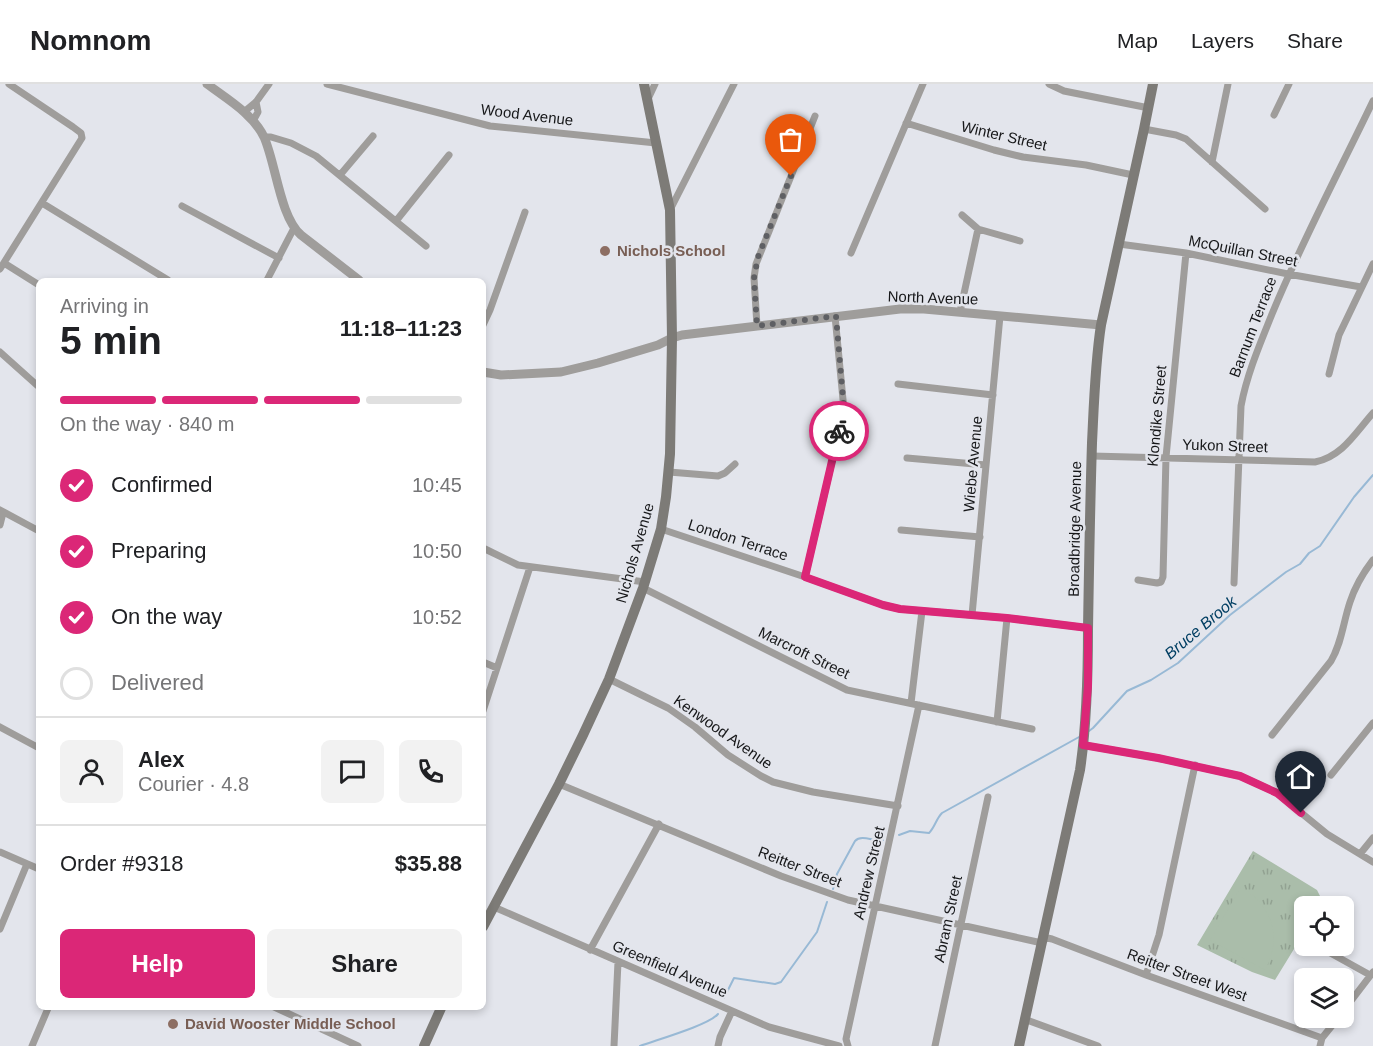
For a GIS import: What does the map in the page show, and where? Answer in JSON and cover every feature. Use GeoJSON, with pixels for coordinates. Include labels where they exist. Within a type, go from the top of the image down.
{"type":"FeatureCollection","features":[{"type":"Feature","properties":{"kind":"main road","name":"Nichols Avenue"},"geometry":{"type":"LineString","coordinates":[[486,918],[559,784],[609,679],[644,585],[661,529],[670,454],[672,338],[670,210],[644,84]]}},
{"type":"Feature","properties":{"kind":"main road","name":"Broadbridge Avenue"},"geometry":{"type":"LineString","coordinates":[[1019,1046],[1080,770],[1084,742],[1094,385],[1101,325],[1153,84]]}},
{"type":"Feature","properties":{"kind":"main road"},"geometry":{"type":"LineString","coordinates":[[424,1046],[440,1010]]}},
{"type":"Feature","properties":{"kind":"street"},"geometry":{"type":"LineString","coordinates":[[9,84],[73,127],[81,133],[82,138],[2,266],[36,283]]}},
{"type":"Feature","properties":{"kind":"street"},"geometry":{"type":"LineString","coordinates":[[207,84],[244,112],[264,137],[294,228],[356,278]]}},
{"type":"Feature","properties":{"kind":"street"},"geometry":{"type":"LineString","coordinates":[[244,112],[256,102],[268,84]]}},
{"type":"Feature","properties":{"kind":"street","name":"Wood Avenue"},"geometry":{"type":"LineString","coordinates":[[327,84],[490,126],[656,143]]}},
{"type":"Feature","properties":{"kind":"street"},"geometry":{"type":"LineString","coordinates":[[647,101],[655,84]]}},
{"type":"Feature","properties":{"kind":"street"},"geometry":{"type":"LineString","coordinates":[[670,210],[734,84]]}},
{"type":"Feature","properties":{"kind":"street"},"geometry":{"type":"LineString","coordinates":[[851,254],[923,84]]}},
{"type":"Feature","properties":{"kind":"street"},"geometry":{"type":"LineString","coordinates":[[1049,84],[1064,91],[1149,108]]}},
{"type":"Feature","properties":{"kind":"street"},"geometry":{"type":"LineString","coordinates":[[1212,162],[1228,84]]}},
{"type":"Feature","properties":{"kind":"street"},"geometry":{"type":"LineString","coordinates":[[1274,115],[1289,84]]}},
{"type":"Feature","properties":{"kind":"street","name":"Barnum Terrace"},"geometry":{"type":"LineString","coordinates":[[1234,583],[1241,406],[1245,385],[1288,274],[1373,101]]}},
{"type":"Feature","properties":{"kind":"street"},"geometry":{"type":"LineString","coordinates":[[253,121],[258,112],[256,102]]}},
{"type":"Feature","properties":{"kind":"street"},"geometry":{"type":"LineString","coordinates":[[757,326],[754,278],[756,264],[815,116]]}},
{"type":"Feature","properties":{"kind":"street","name":"Winter Street"},"geometry":{"type":"LineString","coordinates":[[906,123],[1023,157],[1086,165],[1133,175]]}},
{"type":"Feature","properties":{"kind":"street"},"geometry":{"type":"LineString","coordinates":[[1144,129],[1180,136],[1265,209]]}},
{"type":"Feature","properties":{"kind":"street"},"geometry":{"type":"LineString","coordinates":[[340,175],[373,135]]}},
{"type":"Feature","properties":{"kind":"street"},"geometry":{"type":"LineString","coordinates":[[264,137],[291,143],[308,151],[426,246]]}},
{"type":"Feature","properties":{"kind":"street"},"geometry":{"type":"LineString","coordinates":[[396,221],[448,154]]}},
{"type":"Feature","properties":{"kind":"street"},"geometry":{"type":"LineString","coordinates":[[42,203],[165,278]]}},
{"type":"Feature","properties":{"kind":"street"},"geometry":{"type":"LineString","coordinates":[[182,206],[279,258]]}},
{"type":"Feature","properties":{"kind":"street"},"geometry":{"type":"LineString","coordinates":[[486,319],[525,212]]}},
{"type":"Feature","properties":{"kind":"street"},"geometry":{"type":"LineString","coordinates":[[962,215],[978,229],[1020,241]]}},
{"type":"Feature","properties":{"kind":"street"},"geometry":{"type":"LineString","coordinates":[[268,278],[294,228]]}},
{"type":"Feature","properties":{"kind":"street"},"geometry":{"type":"LineString","coordinates":[[960,312],[978,229]]}},
{"type":"Feature","properties":{"kind":"street","name":"McQuillan Street"},"geometry":{"type":"LineString","coordinates":[[1119,244],[1186,253],[1361,287]]}},
{"type":"Feature","properties":{"kind":"street","name":"Klondike Street"},"geometry":{"type":"LineString","coordinates":[[1138,580],[1155,583],[1161,582],[1163,577],[1166,458],[1186,253]]}},
{"type":"Feature","properties":{"kind":"street"},"geometry":{"type":"LineString","coordinates":[[1329,374],[1339,335],[1373,264]]}},
{"type":"Feature","properties":{"kind":"street","name":"North Avenue"},"geometry":{"type":"LineString","coordinates":[[486,372],[501,375],[561,372],[658,345],[682,334],[900,309],[1101,325]]}},
{"type":"Feature","properties":{"kind":"street"},"geometry":{"type":"LineString","coordinates":[[805,577],[844,410],[836,316]]}},
{"type":"Feature","properties":{"kind":"street","name":"Wiebe Avenue"},"geometry":{"type":"LineString","coordinates":[[972,615],[1000,316]]}},
{"type":"Feature","properties":{"kind":"street"},"geometry":{"type":"LineString","coordinates":[[0,352],[36,384]]}},
{"type":"Feature","properties":{"kind":"street"},"geometry":{"type":"LineString","coordinates":[[898,384],[993,395]]}},
{"type":"Feature","properties":{"kind":"street","name":"Yukon Street"},"geometry":{"type":"LineString","coordinates":[[1092,456],[1310,463],[1322,461],[1339,452],[1373,413]]}},
{"type":"Feature","properties":{"kind":"street"},"geometry":{"type":"LineString","coordinates":[[907,458],[986,465]]}},
{"type":"Feature","properties":{"kind":"street"},"geometry":{"type":"LineString","coordinates":[[669,472],[717,476],[725,473],[735,464]]}},
{"type":"Feature","properties":{"kind":"street"},"geometry":{"type":"LineString","coordinates":[[0,525],[2,511],[36,529]]}},
{"type":"Feature","properties":{"kind":"street","name":"London Terrace"},"geometry":{"type":"LineString","coordinates":[[661,529],[900,609],[1007,618],[1088,628]]}},
{"type":"Feature","properties":{"kind":"street"},"geometry":{"type":"LineString","coordinates":[[902,530],[980,537]]}},
{"type":"Feature","properties":{"kind":"street","name":"Marcroft Street"},"geometry":{"type":"LineString","coordinates":[[486,549],[518,565],[644,585],[847,690],[1032,729]]}},
{"type":"Feature","properties":{"kind":"street"},"geometry":{"type":"LineString","coordinates":[[1272,735],[1338,649],[1353,596],[1373,560]]}},
{"type":"Feature","properties":{"kind":"street"},"geometry":{"type":"LineString","coordinates":[[486,702],[530,567]]}},
{"type":"Feature","properties":{"kind":"street"},"geometry":{"type":"LineString","coordinates":[[911,703],[922,611]]}},
{"type":"Feature","properties":{"kind":"street"},"geometry":{"type":"LineString","coordinates":[[997,722],[1007,618]]}},
{"type":"Feature","properties":{"kind":"street"},"geometry":{"type":"LineString","coordinates":[[486,663],[497,668]]}},
{"type":"Feature","properties":{"kind":"street","name":"Kenwood Avenue"},"geometry":{"type":"LineString","coordinates":[[609,679],[668,708],[728,755],[761,777],[813,792],[898,806]]}},
{"type":"Feature","properties":{"kind":"street","name":"Andrew Street"},"geometry":{"type":"LineString","coordinates":[[848,1046],[846,1039],[920,705]]}},
{"type":"Feature","properties":{"kind":"street"},"geometry":{"type":"LineString","coordinates":[[1331,775],[1373,723]]}},
{"type":"Feature","properties":{"kind":"street"},"geometry":{"type":"LineString","coordinates":[[0,727],[36,746]]}},
{"type":"Feature","properties":{"kind":"street"},"geometry":{"type":"LineString","coordinates":[[1084,742],[1240,776],[1277,793],[1327,834],[1373,862]]}},
{"type":"Feature","properties":{"kind":"street"},"geometry":{"type":"LineString","coordinates":[[1146,975],[1159,935],[1195,765]]}},
{"type":"Feature","properties":{"kind":"street","name":"Reitter Street"},"geometry":{"type":"LineString","coordinates":[[559,784],[848,900],[960,925],[1042,940]]}},
{"type":"Feature","properties":{"kind":"street","name":"Abram Street"},"geometry":{"type":"LineString","coordinates":[[934,1046],[988,797]]}},
{"type":"Feature","properties":{"kind":"street"},"geometry":{"type":"LineString","coordinates":[[590,950],[659,824]]}},
{"type":"Feature","properties":{"kind":"street"},"geometry":{"type":"LineString","coordinates":[[1360,854],[1373,838]]}},
{"type":"Feature","properties":{"kind":"street"},"geometry":{"type":"LineString","coordinates":[[0,852],[36,868]]}},
{"type":"Feature","properties":{"kind":"street"},"geometry":{"type":"LineString","coordinates":[[0,930],[27,864]]}},
{"type":"Feature","properties":{"kind":"street","name":"Greenfield Avenue"},"geometry":{"type":"LineString","coordinates":[[494,907],[769,1027],[839,1046]]}},
{"type":"Feature","properties":{"kind":"street","name":"Reitter Street West"},"geometry":{"type":"LineString","coordinates":[[1042,940],[1052,939],[1321,1042]]}},
{"type":"Feature","properties":{"kind":"street"},"geometry":{"type":"LineString","coordinates":[[1337,956],[1372,974],[1354,997]]}},
{"type":"Feature","properties":{"kind":"street"},"geometry":{"type":"LineString","coordinates":[[615,1046],[618,962]]}},
{"type":"Feature","properties":{"kind":"street"},"geometry":{"type":"LineString","coordinates":[[32,1046],[47,1010]]}},
{"type":"Feature","properties":{"kind":"street"},"geometry":{"type":"LineString","coordinates":[[281,1010],[358,1046]]}},
{"type":"Feature","properties":{"kind":"street"},"geometry":{"type":"LineString","coordinates":[[718,1046],[732,1011]]}},
{"type":"Feature","properties":{"kind":"street"},"geometry":{"type":"LineString","coordinates":[[1024,1019],[1098,1046]]}},
{"type":"Feature","properties":{"kind":"street"},"geometry":{"type":"LineString","coordinates":[[1321,1042],[1331,1028]]}},
{"type":"Feature","properties":{"kind":"green space"},"geometry":{"type":"Polygon","coordinates":[[[1253,851],[1317,890],[1320,896],[1294,896],[1294,949],[1275,980],[1252,972],[1197,945],[1253,851]]]}},
{"type":"Feature","properties":{"kind":"green space"},"geometry":{"type":"Polygon","coordinates":[[[1241,887],[1260,903],[1271,923],[1273,945],[1265,970],[1210,940],[1241,887]]]}},
{"type":"Feature","properties":{"kind":"waterway","name":"Bruce Brook"},"geometry":{"type":"LineString","coordinates":[[1089,731],[1127,691],[1151,680],[1178,663],[1230,615],[1300,564],[1309,553],[1320,546],[1354,497],[1373,475]]}},
{"type":"Feature","properties":{"kind":"waterway","name":"Bruce Brook"},"geometry":{"type":"LineString","coordinates":[[899,835],[910,831],[929,833],[942,813],[1079,737]]}},
{"type":"Feature","properties":{"kind":"waterway","name":"Bruce Brook"},"geometry":{"type":"LineString","coordinates":[[833,889],[837,874],[855,841],[861,838],[883,840]]}},
{"type":"Feature","properties":{"kind":"waterway","name":"Bruce Brook"},"geometry":{"type":"LineString","coordinates":[[724,998],[734,978],[775,984],[781,982],[817,932],[827,902]]}},
{"type":"Feature","properties":{"kind":"waterway","name":"Bruce Brook"},"geometry":{"type":"LineString","coordinates":[[640,1046],[694,1027],[718,1014]]}},
{"type":"Feature","properties":{"kind":"way so far"},"geometry":{"type":"LineString","coordinates":[[791,176],[754,270],[757,326],[836,316],[844,410],[839,431]]}},
{"type":"Feature","properties":{"kind":"place","name":"Nichols School"},"geometry":{"type":"Point","coordinates":[605,251]}},
{"type":"Feature","properties":{"kind":"place","name":"David Wooster Middle School"},"geometry":{"type":"Point","coordinates":[173,1024]}},
{"type":"Feature","properties":{"kind":"route"},"geometry":{"type":"LineString","coordinates":[[839,431],[805,577],[900,609],[1007,618],[1088,628],[1088,686],[1083,745],[1195,765],[1240,776],[1284,797],[1301,813]]}}]}
